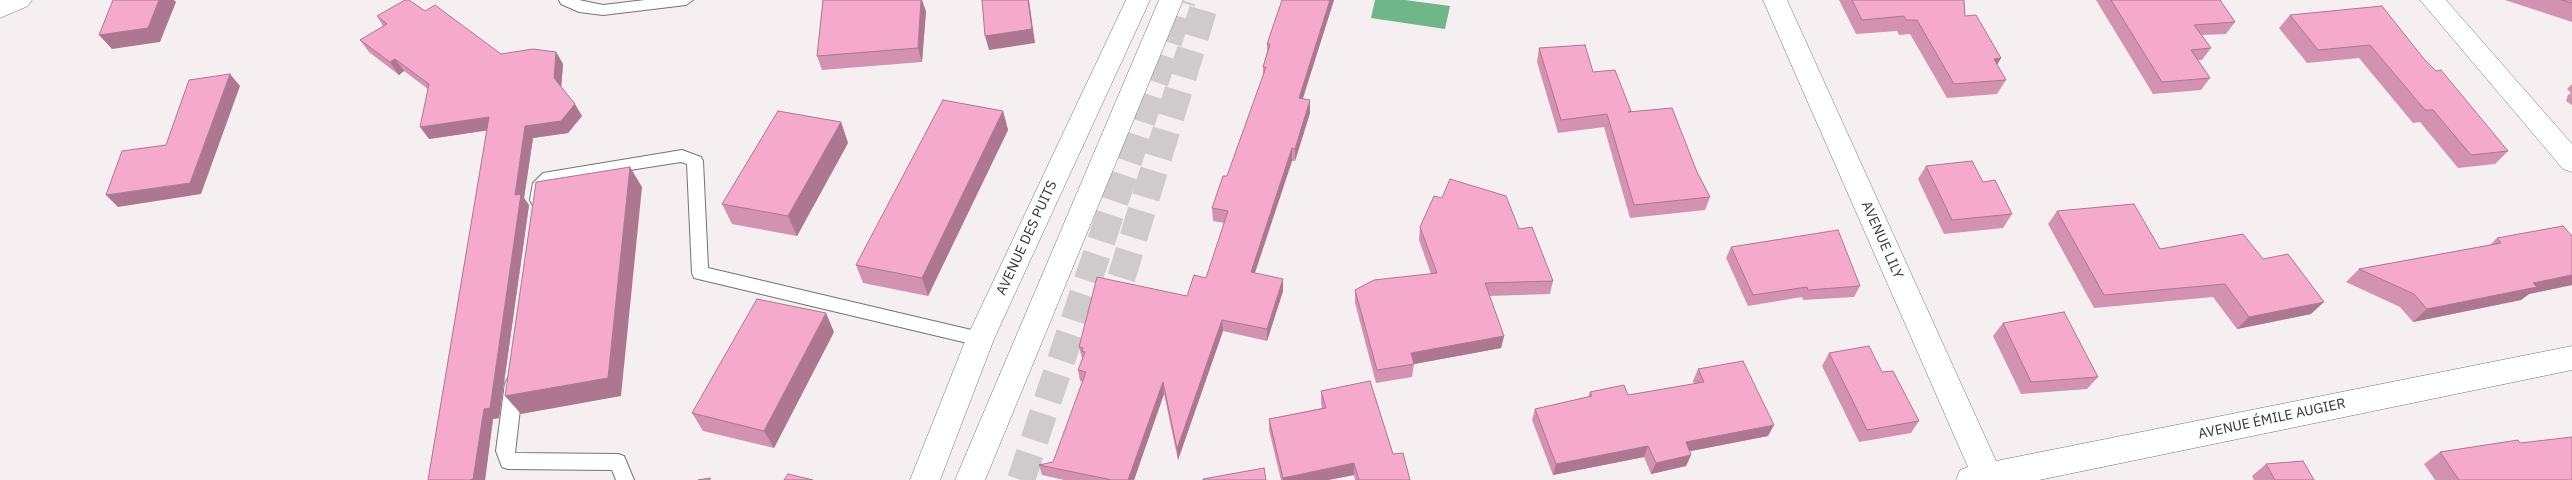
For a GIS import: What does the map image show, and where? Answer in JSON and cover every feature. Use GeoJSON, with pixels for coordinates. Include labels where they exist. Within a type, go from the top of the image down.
{"type":"FeatureCollection","features":[{"type":"Feature","properties":{"kind":"street"},"geometry":{"type":"LineString","coordinates":[[0,10],[20,0]]}},
{"type":"Feature","properties":{"kind":"street","name":"AVENUE DES PUITS"},"geometry":{"type":"LineString","coordinates":[[925,480],[980,339],[1138,0]]}},
{"type":"Feature","properties":{"kind":"street"},"geometry":{"type":"LineString","coordinates":[[970,480],[1171,0]]}},
{"type":"Feature","properties":{"kind":"street","name":"AVENUE LILY"},"geometry":{"type":"LineString","coordinates":[[1775,0],[1983,479]]}},
{"type":"Feature","properties":{"kind":"street"},"geometry":{"type":"LineString","coordinates":[[2432,0],[2572,162]]}},
{"type":"Feature","properties":{"kind":"street","name":"AVENUE ÉMILE AUGIER"},"geometry":{"type":"LineString","coordinates":[[1983,479],[2572,358]]}},
{"type":"Feature","properties":{"kind":"lane"},"geometry":{"type":"LineString","coordinates":[[566,0],[584,8],[603,10],[686,0]]}},
{"type":"Feature","properties":{"kind":"lane"},"geometry":{"type":"LineString","coordinates":[[537,213],[541,183],[549,177],[682,156],[695,161],[700,273],[980,339]]}},
{"type":"Feature","properties":{"kind":"lane"},"geometry":{"type":"LineString","coordinates":[[516,372],[505,451],[508,461],[618,462],[625,480]]}},
{"type":"Feature","properties":{"kind":"shaded area"},"geometry":{"type":"Polygon","coordinates":[[[1375,0],[1405,0],[1450,6],[1445,29],[1371,18],[1375,0]]]}},
{"type":"Feature","properties":{"kind":"building"},"geometry":{"type":"Polygon","coordinates":[[[113,0],[159,0],[148,28],[99,35],[113,0]]]}},
{"type":"Feature","properties":{"kind":"building"},"geometry":{"type":"Polygon","coordinates":[[[405,0],[409,0],[425,11],[435,5],[501,54],[533,49],[556,52],[554,78],[575,104],[561,121],[525,126],[515,195],[521,194],[490,408],[484,409],[473,479],[470,480],[428,480],[489,117],[420,127],[429,84],[395,59],[390,62],[360,40],[387,24],[377,16],[405,0]]]}},
{"type":"Feature","properties":{"kind":"building"},"geometry":{"type":"Polygon","coordinates":[[[823,0],[921,0],[918,48],[817,56],[823,0]]]}},
{"type":"Feature","properties":{"kind":"building"},"geometry":{"type":"Polygon","coordinates":[[[982,0],[1028,0],[1032,29],[985,36],[982,0]]]}},
{"type":"Feature","properties":{"kind":"building"},"geometry":{"type":"Polygon","coordinates":[[[1282,0],[1330,0],[1299,98],[1310,100],[1295,149],[1292,148],[1251,272],[1283,279],[1267,329],[1222,320],[1177,449],[1163,382],[1128,480],[1112,480],[1039,465],[1053,462],[1086,372],[1078,370],[1085,352],[1082,351],[1083,348],[1079,347],[1097,277],[1187,296],[1194,275],[1206,278],[1228,211],[1212,208],[1223,176],[1227,176],[1266,67],[1263,67],[1270,44],[1267,44],[1282,0]]]}},
{"type":"Feature","properties":{"kind":"building"},"geometry":{"type":"Polygon","coordinates":[[[1852,0],[1964,0],[1965,16],[1976,15],[2001,58],[1994,59],[2006,80],[1954,84],[1917,20],[1906,20],[1904,16],[1862,20],[1852,0]]]}},
{"type":"Feature","properties":{"kind":"building"},"geometry":{"type":"Polygon","coordinates":[[[2111,0],[2220,0],[2235,22],[2194,25],[2211,48],[2191,50],[2210,78],[2162,82],[2111,0]]]}},
{"type":"Feature","properties":{"kind":"building"},"geometry":{"type":"Polygon","coordinates":[[[2382,6],[2424,59],[2436,71],[2441,70],[2508,151],[2471,155],[2433,110],[2425,110],[2370,45],[2318,50],[2290,15],[2382,6]]]}},
{"type":"Feature","properties":{"kind":"building"},"geometry":{"type":"Polygon","coordinates":[[[1585,45],[1593,72],[1615,70],[1631,111],[1628,112],[1672,108],[1697,172],[1710,197],[1634,205],[1607,114],[1561,120],[1539,48],[1585,45]]]}},
{"type":"Feature","properties":{"kind":"building"},"geometry":{"type":"Polygon","coordinates":[[[230,74],[190,183],[106,195],[122,151],[166,145],[189,80],[230,74]]]}},
{"type":"Feature","properties":{"kind":"building"},"geometry":{"type":"Polygon","coordinates":[[[943,100],[1003,111],[922,278],[856,265],[943,100]]]}},
{"type":"Feature","properties":{"kind":"building"},"geometry":{"type":"Polygon","coordinates":[[[778,111],[841,122],[788,216],[722,204],[778,111]]]}},
{"type":"Feature","properties":{"kind":"building"},"geometry":{"type":"Polygon","coordinates":[[[1972,161],[1983,182],[1995,180],[2012,214],[1952,220],[1926,166],[1972,161]]]}},
{"type":"Feature","properties":{"kind":"building"},"geometry":{"type":"Polygon","coordinates":[[[630,167],[608,378],[505,396],[536,182],[630,167]]]}},
{"type":"Feature","properties":{"kind":"building"},"geometry":{"type":"Polygon","coordinates":[[[1450,179],[1506,196],[1519,229],[1532,227],[1553,281],[1485,283],[1504,336],[1411,353],[1414,364],[1377,370],[1355,290],[1374,280],[1437,273],[1420,227],[1434,196],[1442,198],[1450,179]]]}},
{"type":"Feature","properties":{"kind":"building"},"geometry":{"type":"Polygon","coordinates":[[[2134,204],[2160,249],[2243,234],[2263,259],[2288,254],[2324,302],[2249,317],[2225,284],[2104,295],[2057,211],[2134,204]]]}},
{"type":"Feature","properties":{"kind":"building"},"geometry":{"type":"Polygon","coordinates":[[[2563,226],[2572,236],[2572,275],[2533,283],[2537,287],[2427,309],[2414,294],[2359,269],[2501,243],[2497,238],[2563,226]]]}},
{"type":"Feature","properties":{"kind":"building"},"geometry":{"type":"Polygon","coordinates":[[[1838,230],[1860,286],[1808,290],[1807,287],[1753,295],[1731,247],[1838,230]]]}},
{"type":"Feature","properties":{"kind":"building"},"geometry":{"type":"Polygon","coordinates":[[[757,299],[826,313],[764,431],[692,413],[757,299]]]}},
{"type":"Feature","properties":{"kind":"building"},"geometry":{"type":"Polygon","coordinates":[[[2064,312],[2098,377],[2031,382],[2003,323],[2064,312]]]}},
{"type":"Feature","properties":{"kind":"building"},"geometry":{"type":"Polygon","coordinates":[[[1869,346],[1882,372],[1893,371],[1919,421],[1867,430],[1829,353],[1869,346]]]}},
{"type":"Feature","properties":{"kind":"building"},"geometry":{"type":"Polygon","coordinates":[[[1743,361],[1774,425],[1686,442],[1691,455],[1656,463],[1648,446],[1556,464],[1535,409],[1592,396],[1590,392],[1624,385],[1628,395],[1704,382],[1698,369],[1743,361]]]}},
{"type":"Feature","properties":{"kind":"building"},"geometry":{"type":"Polygon","coordinates":[[[1370,381],[1393,454],[1403,453],[1410,480],[1359,480],[1354,463],[1283,478],[1269,419],[1326,408],[1321,391],[1370,381]]]}},
{"type":"Feature","properties":{"kind":"building"},"geometry":{"type":"Polygon","coordinates":[[[2572,437],[2572,480],[2459,480],[2440,452],[2518,440],[2520,443],[2572,437]]]}},
{"type":"Feature","properties":{"kind":"building"},"geometry":{"type":"Polygon","coordinates":[[[2303,461],[2314,480],[2275,480],[2266,464],[2303,461]]]}},
{"type":"Feature","properties":{"kind":"building"},"geometry":{"type":"Polygon","coordinates":[[[1264,468],[1266,480],[1203,480],[1203,479],[1264,468]]]}},
{"type":"Feature","properties":{"kind":"building"},"geometry":{"type":"Polygon","coordinates":[[[788,474],[813,480],[784,480],[788,474]]]}},
{"type":"Feature","properties":{"kind":"tunnel"},"geometry":{"type":"LineString","coordinates":[[1021,480],[1182,0]]}},
{"type":"Feature","properties":{"kind":"tunnel"},"geometry":{"type":"LineString","coordinates":[[1109,318],[1206,0]]}}]}
